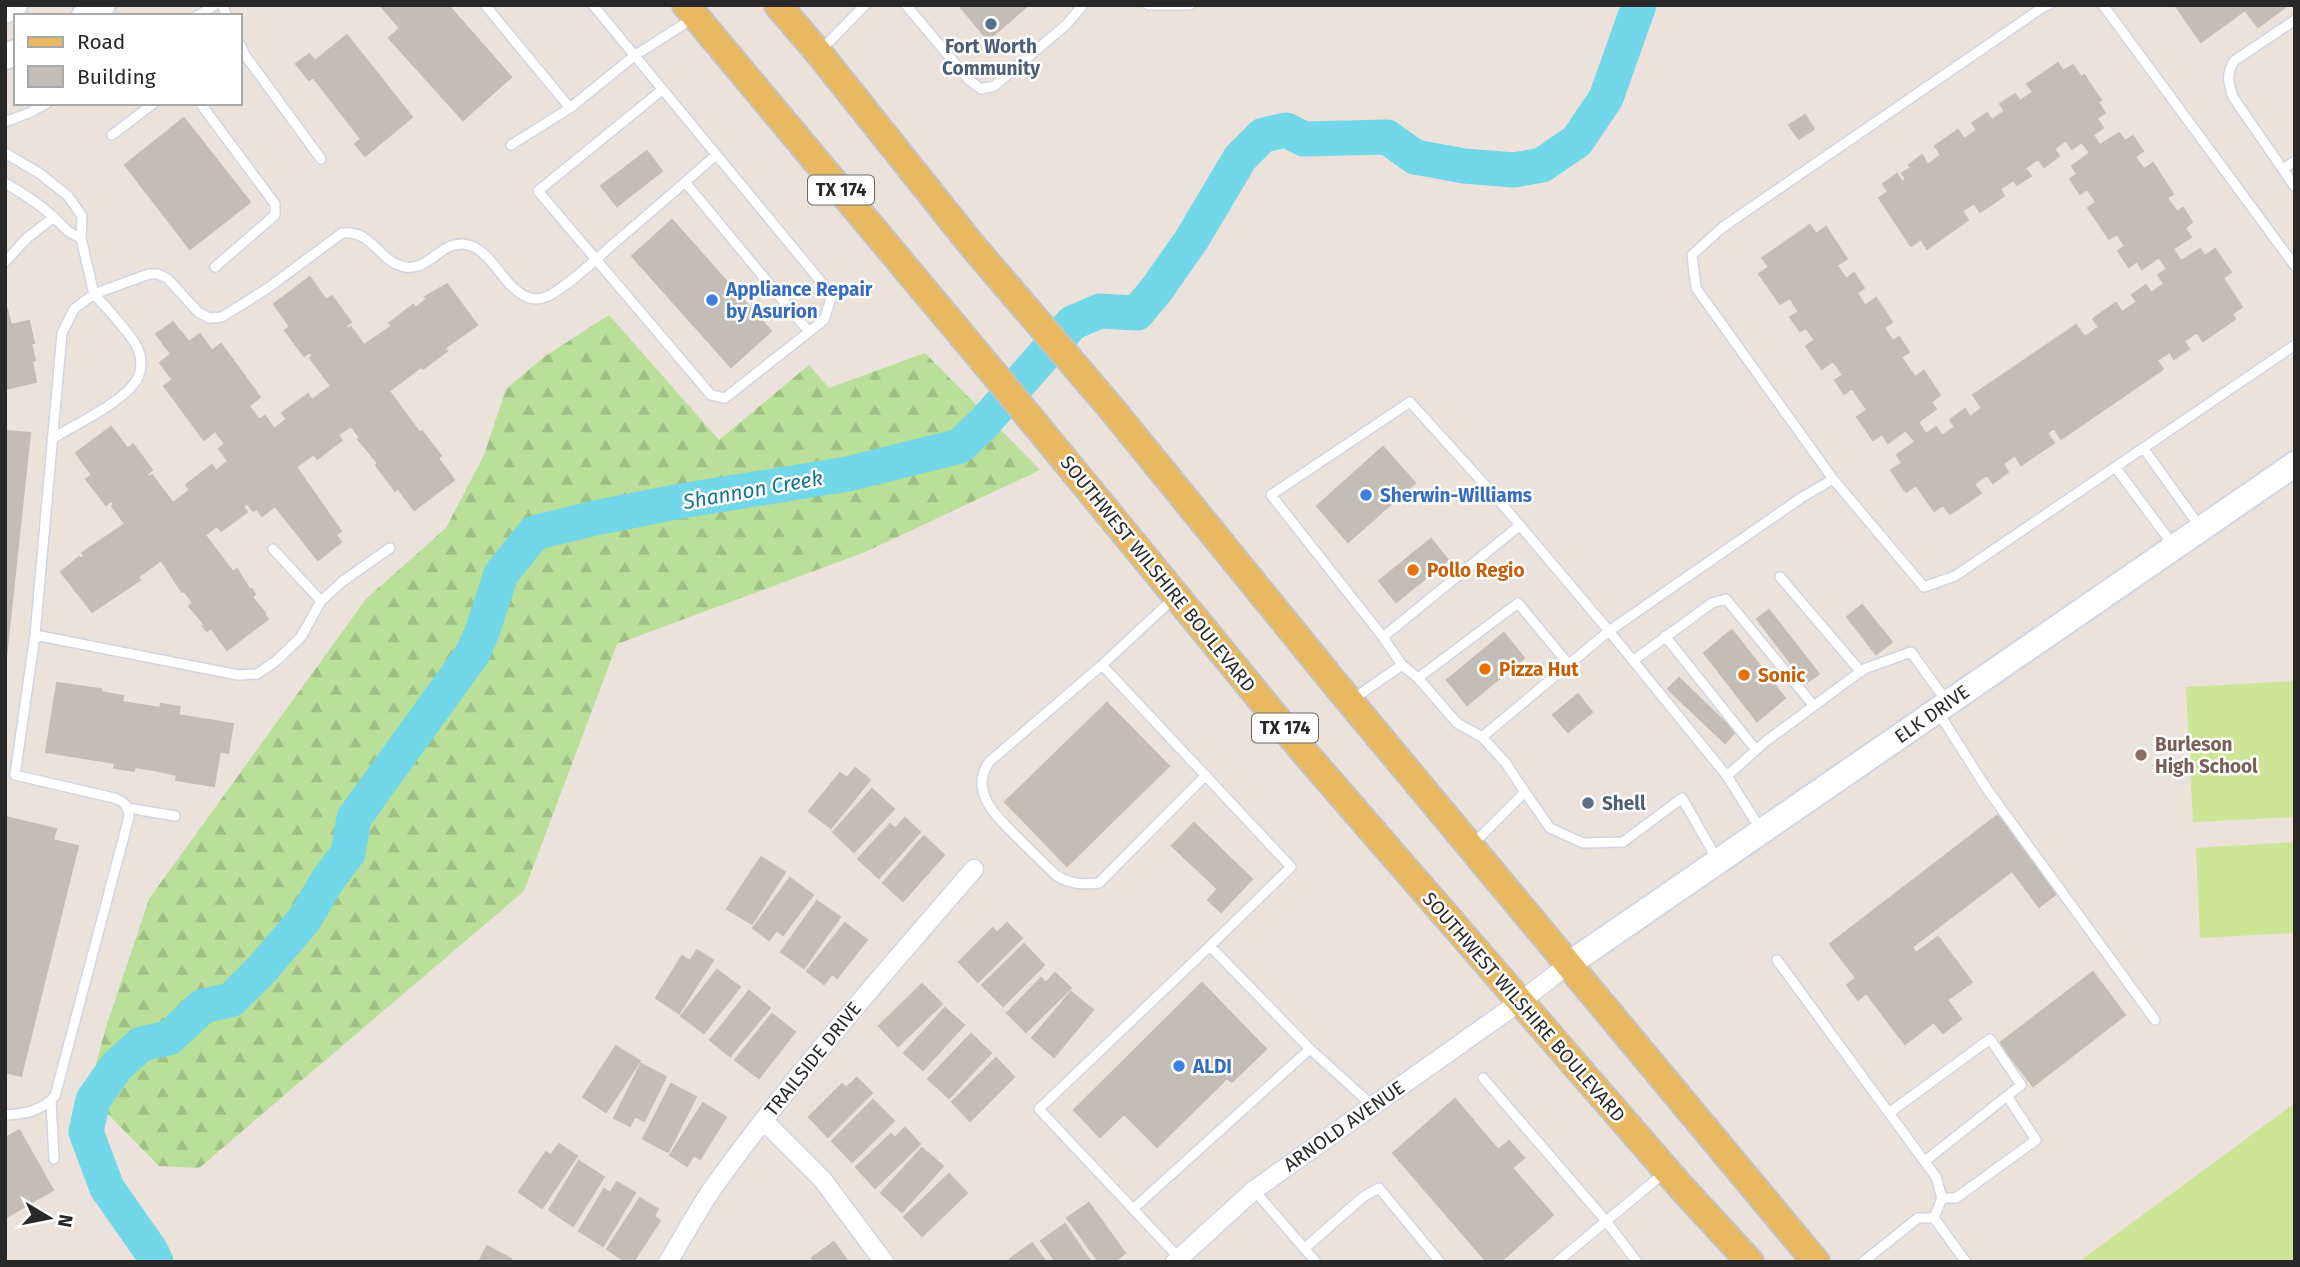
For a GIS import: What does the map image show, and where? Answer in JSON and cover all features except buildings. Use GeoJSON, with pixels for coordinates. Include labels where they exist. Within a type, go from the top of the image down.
{"type":"FeatureCollection","features":[{"type":"Feature","properties":{"kind":"main road"},"geometry":{"type":"LineString","coordinates":[[778,5],[971,244],[1111,408],[1470,847],[1816,1262]]}},
{"type":"Feature","properties":{"kind":"main road","name":"SOUTHWEST WILSHIRE BOULEVARD"},"geometry":{"type":"LineString","coordinates":[[691,11],[995,375],[1314,764],[1667,1171],[1750,1262]]}},
{"type":"Feature","properties":{"kind":"street"},"geometry":{"type":"LineString","coordinates":[[5,11],[15,5]]}},
{"type":"Feature","properties":{"kind":"street"},"geometry":{"type":"LineString","coordinates":[[87,14],[103,5]]}},
{"type":"Feature","properties":{"kind":"street","name":"ELK DRIVE"},"geometry":{"type":"LineString","coordinates":[[1569,964],[2295,464]]}},
{"type":"Feature","properties":{"kind":"street","name":"TRAILSIDE DRIVE"},"geometry":{"type":"LineString","coordinates":[[668,1262],[714,1187],[764,1121],[838,1026],[974,869]]}},
{"type":"Feature","properties":{"kind":"street","name":"ARNOLD AVENUE"},"geometry":{"type":"LineString","coordinates":[[1177,1260],[1254,1190],[1569,964]]}},
{"type":"Feature","properties":{"kind":"street"},"geometry":{"type":"LineString","coordinates":[[764,1121],[822,1179],[884,1262]]}},
{"type":"Feature","properties":{"kind":"lane"},"geometry":{"type":"LineString","coordinates":[[485,5],[570,108]]}},
{"type":"Feature","properties":{"kind":"lane"},"geometry":{"type":"LineString","coordinates":[[593,5],[832,295],[824,320],[725,398],[711,395],[538,191],[662,90]]}},
{"type":"Feature","properties":{"kind":"lane"},"geometry":{"type":"LineString","coordinates":[[818,52],[865,5]]}},
{"type":"Feature","properties":{"kind":"lane"},"geometry":{"type":"LineString","coordinates":[[906,5],[969,80],[981,89],[994,86],[1066,25],[1083,5]]}},
{"type":"Feature","properties":{"kind":"lane"},"geometry":{"type":"LineString","coordinates":[[1148,5],[1190,5]]}},
{"type":"Feature","properties":{"kind":"lane"},"geometry":{"type":"LineString","coordinates":[[2049,5],[1723,227],[1692,255],[1696,288],[1833,479],[1924,587],[1955,576],[2295,345]]}},
{"type":"Feature","properties":{"kind":"lane"},"geometry":{"type":"LineString","coordinates":[[2103,5],[2295,266]]}},
{"type":"Feature","properties":{"kind":"lane"},"geometry":{"type":"LineString","coordinates":[[511,145],[570,108],[691,11]]}},
{"type":"Feature","properties":{"kind":"lane"},"geometry":{"type":"LineString","coordinates":[[2295,20],[2234,61],[2228,71],[2227,82],[2232,97],[2295,187]]}},
{"type":"Feature","properties":{"kind":"lane"},"geometry":{"type":"LineString","coordinates":[[242,48],[321,159]]}},
{"type":"Feature","properties":{"kind":"lane"},"geometry":{"type":"LineString","coordinates":[[5,122],[43,105]]}},
{"type":"Feature","properties":{"kind":"lane"},"geometry":{"type":"LineString","coordinates":[[112,135],[151,105]]}},
{"type":"Feature","properties":{"kind":"lane"},"geometry":{"type":"LineString","coordinates":[[201,105],[275,204],[275,215],[215,267]]}},
{"type":"Feature","properties":{"kind":"lane"},"geometry":{"type":"LineString","coordinates":[[5,153],[39,173],[68,196],[82,216],[81,238],[94,295],[135,344],[140,357],[141,372],[133,386],[108,405],[52,439]]}},
{"type":"Feature","properties":{"kind":"lane"},"geometry":{"type":"LineString","coordinates":[[5,1115],[24,1115],[45,1107],[55,1096],[124,838],[128,808],[124,801],[114,798],[10,774],[35,635],[62,333],[74,309],[94,295],[149,274],[158,274],[168,279],[198,312],[209,318],[222,317],[268,288],[342,233],[354,232],[364,236],[398,265],[408,268],[418,267],[453,244],[473,247],[483,253],[509,285],[529,298],[547,297],[596,259],[716,155]]}},
{"type":"Feature","properties":{"kind":"lane"},"geometry":{"type":"LineString","coordinates":[[2283,170],[2295,160]]}},
{"type":"Feature","properties":{"kind":"lane"},"geometry":{"type":"LineString","coordinates":[[685,182],[809,332]]}},
{"type":"Feature","properties":{"kind":"lane"},"geometry":{"type":"LineString","coordinates":[[5,183],[28,196],[54,217],[66,232],[81,238]]}},
{"type":"Feature","properties":{"kind":"lane"},"geometry":{"type":"LineString","coordinates":[[5,262],[27,238],[54,217]]}},
{"type":"Feature","properties":{"kind":"lane"},"geometry":{"type":"LineString","coordinates":[[1718,861],[1682,798],[1623,842],[1583,843],[1550,828],[1505,762],[1482,737],[1457,723],[1418,678],[1402,665],[1384,638],[1271,495],[1410,402],[1496,497],[1633,660],[1727,776],[1761,831]]}},
{"type":"Feature","properties":{"kind":"lane"},"geometry":{"type":"LineString","coordinates":[[2144,449],[2201,528]]}},
{"type":"Feature","properties":{"kind":"lane"},"geometry":{"type":"LineString","coordinates":[[2116,468],[2174,547]]}},
{"type":"Feature","properties":{"kind":"lane"},"geometry":{"type":"LineString","coordinates":[[1482,737],[1609,631],[1833,479]]}},
{"type":"Feature","properties":{"kind":"lane"},"geometry":{"type":"LineString","coordinates":[[1384,638],[1519,526]]}},
{"type":"Feature","properties":{"kind":"lane"},"geometry":{"type":"LineString","coordinates":[[35,635],[238,675],[257,674],[276,661],[301,637],[321,601],[390,548]]}},
{"type":"Feature","properties":{"kind":"lane"},"geometry":{"type":"LineString","coordinates":[[273,549],[321,601]]}},
{"type":"Feature","properties":{"kind":"lane"},"geometry":{"type":"LineString","coordinates":[[1780,577],[1861,672]]}},
{"type":"Feature","properties":{"kind":"lane"},"geometry":{"type":"LineString","coordinates":[[1176,596],[1102,665],[989,762],[982,777],[982,786],[992,812],[1057,876],[1068,882],[1091,884],[1100,883],[1206,775]]}},
{"type":"Feature","properties":{"kind":"lane"},"geometry":{"type":"LineString","coordinates":[[1633,660],[1712,603],[1727,599],[1814,706]]}},
{"type":"Feature","properties":{"kind":"lane"},"geometry":{"type":"LineString","coordinates":[[1418,678],[1518,603],[1570,666]]}},
{"type":"Feature","properties":{"kind":"lane"},"geometry":{"type":"LineString","coordinates":[[1665,636],[1756,750]]}},
{"type":"Feature","properties":{"kind":"lane"},"geometry":{"type":"LineString","coordinates":[[1727,776],[1756,750],[1861,672],[1911,652],[1987,789],[2155,1020]]}},
{"type":"Feature","properties":{"kind":"lane"},"geometry":{"type":"LineString","coordinates":[[1102,665],[1290,867],[1039,1110],[1133,1209],[1177,1260]]}},
{"type":"Feature","properties":{"kind":"lane"},"geometry":{"type":"LineString","coordinates":[[1350,701],[1402,665]]}},
{"type":"Feature","properties":{"kind":"lane"},"geometry":{"type":"LineString","coordinates":[[1470,847],[1525,792]]}},
{"type":"Feature","properties":{"kind":"lane"},"geometry":{"type":"LineString","coordinates":[[128,808],[175,816]]}},
{"type":"Feature","properties":{"kind":"lane"},"geometry":{"type":"LineString","coordinates":[[1210,946],[1310,1049],[1372,1105]]}},
{"type":"Feature","properties":{"kind":"lane"},"geometry":{"type":"LineString","coordinates":[[1777,960],[1936,1177],[1942,1198],[1934,1218]]}},
{"type":"Feature","properties":{"kind":"lane"},"geometry":{"type":"LineString","coordinates":[[1889,1113],[1990,1040],[2021,1086],[1925,1161]]}},
{"type":"Feature","properties":{"kind":"lane"},"geometry":{"type":"LineString","coordinates":[[1133,1209],[1310,1049]]}},
{"type":"Feature","properties":{"kind":"lane"},"geometry":{"type":"LineString","coordinates":[[1483,1078],[1637,1262]]}},
{"type":"Feature","properties":{"kind":"lane"},"geometry":{"type":"LineString","coordinates":[[1942,1198],[1956,1198],[2036,1140],[2007,1096]]}},
{"type":"Feature","properties":{"kind":"lane"},"geometry":{"type":"LineString","coordinates":[[51,1101],[54,1159]]}},
{"type":"Feature","properties":{"kind":"lane"},"geometry":{"type":"LineString","coordinates":[[1558,1262],[1667,1171]]}},
{"type":"Feature","properties":{"kind":"lane"},"geometry":{"type":"LineString","coordinates":[[1305,1248],[1363,1197],[1379,1188],[1440,1262]]}},
{"type":"Feature","properties":{"kind":"lane"},"geometry":{"type":"LineString","coordinates":[[1254,1190],[1316,1262]]}},
{"type":"Feature","properties":{"kind":"lane"},"geometry":{"type":"LineString","coordinates":[[1863,1262],[1918,1218],[1934,1218]]}},
{"type":"Feature","properties":{"kind":"lane"},"geometry":{"type":"LineString","coordinates":[[1934,1218],[1966,1262]]}},
{"type":"Feature","properties":{"kind":"green space"},"geometry":{"type":"Polygon","coordinates":[[[609,315],[719,440],[809,365],[829,388],[925,353],[1040,470],[865,552],[617,644],[524,891],[199,1168],[159,1166],[88,1094],[106,1027],[149,899],[366,599],[446,528],[484,455],[506,389],[544,357],[609,315]]]}},
{"type":"Feature","properties":{"kind":"green space"},"geometry":{"type":"Polygon","coordinates":[[[2295,681],[2295,817],[2193,822],[2186,687],[2295,681]]]}},
{"type":"Feature","properties":{"kind":"green space"},"geometry":{"type":"Polygon","coordinates":[[[2295,842],[2295,933],[2200,938],[2196,848],[2295,842]]]}},
{"type":"Feature","properties":{"kind":"green space"},"geometry":{"type":"Polygon","coordinates":[[[2295,1103],[2295,1262],[2083,1262],[2084,1258],[2295,1103]]]}},
{"type":"Feature","properties":{"kind":"waterway","name":"Shannon Creek"},"geometry":{"type":"LineString","coordinates":[[156,1262],[107,1188],[86,1132],[93,1100],[116,1067],[141,1044],[169,1038],[203,1006],[231,1000],[304,920],[329,878],[348,853],[354,818],[473,653],[501,574],[534,533],[681,501],[848,474],[960,446],[984,423],[1072,323],[1100,311],[1137,313],[1192,239],[1240,158],[1263,135],[1286,130],[1304,139],[1387,137],[1415,157],[1464,166],[1514,170],[1542,165],[1577,141],[1606,98],[1639,5]]}},
{"type":"Feature","properties":{"kind":"place","name":"Fort Worth Community"},"geometry":{"type":"Point","coordinates":[991,24]}},
{"type":"Feature","properties":{"kind":"place","name":"Appliance Repair by Asurion"},"geometry":{"type":"Point","coordinates":[712,300]}},
{"type":"Feature","properties":{"kind":"place","name":"Sherwin-Williams"},"geometry":{"type":"Point","coordinates":[1366,495]}},
{"type":"Feature","properties":{"kind":"place","name":"Pollo Regio"},"geometry":{"type":"Point","coordinates":[1413,570]}},
{"type":"Feature","properties":{"kind":"place","name":"Pizza Hut"},"geometry":{"type":"Point","coordinates":[1485,669]}},
{"type":"Feature","properties":{"kind":"place","name":"Sonic"},"geometry":{"type":"Point","coordinates":[1744,675]}},
{"type":"Feature","properties":{"kind":"place","name":"Burleson High School"},"geometry":{"type":"Point","coordinates":[2141,755]}},
{"type":"Feature","properties":{"kind":"place","name":"Shell"},"geometry":{"type":"Point","coordinates":[1588,803]}},
{"type":"Feature","properties":{"kind":"place","name":"ALDI"},"geometry":{"type":"Point","coordinates":[1179,1066]}}]}
